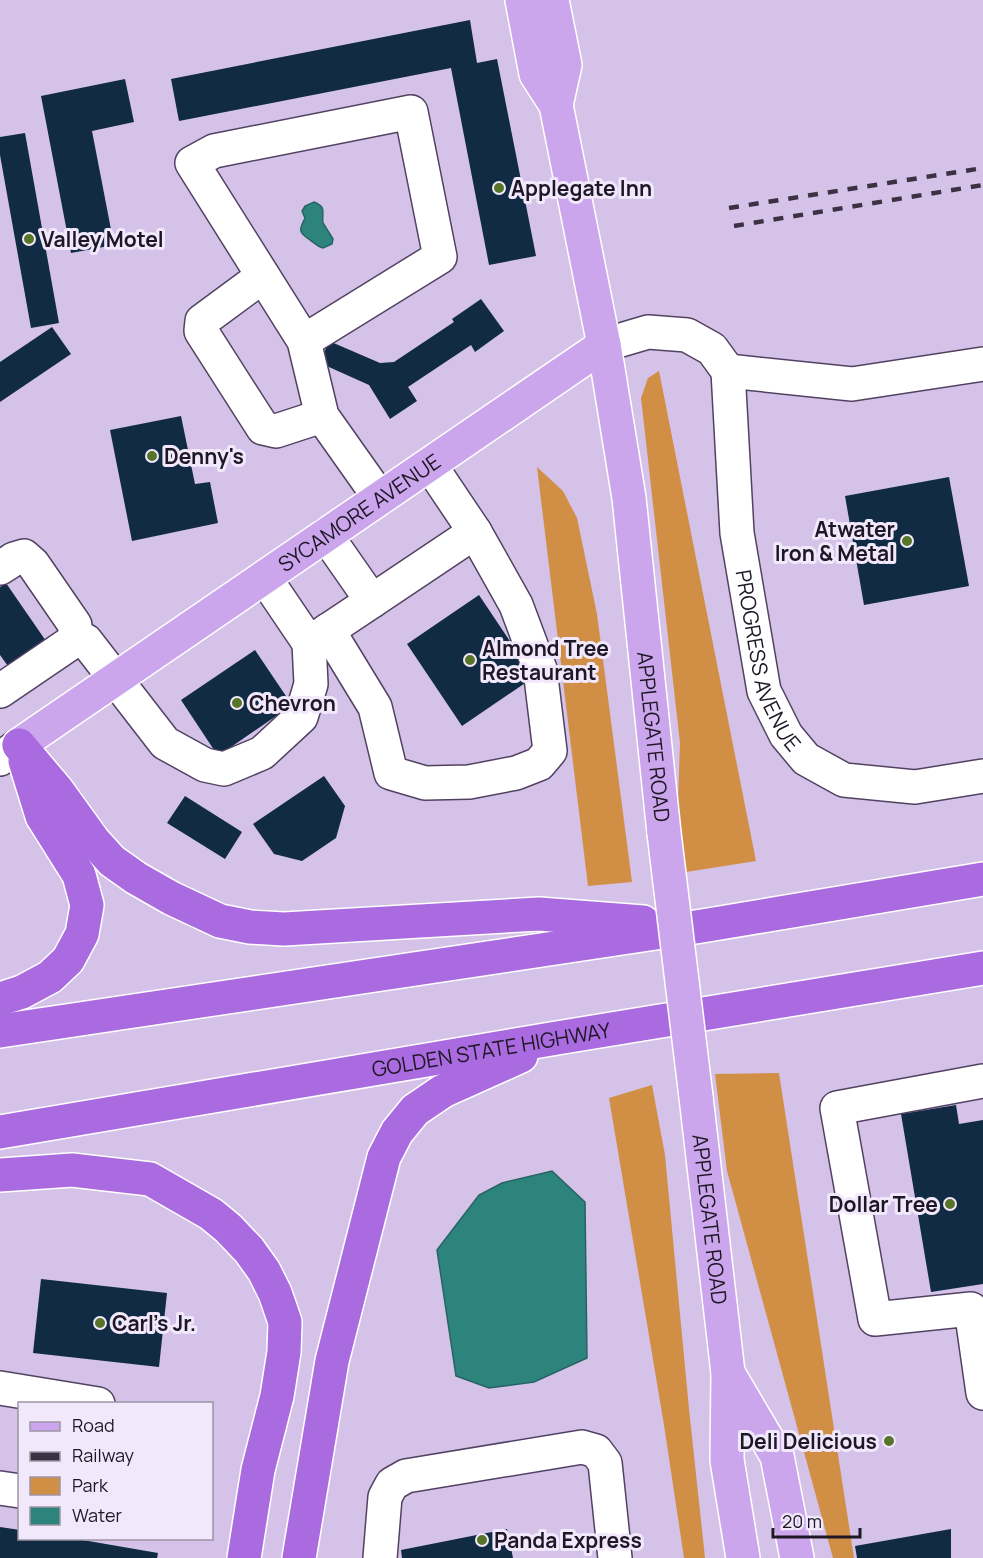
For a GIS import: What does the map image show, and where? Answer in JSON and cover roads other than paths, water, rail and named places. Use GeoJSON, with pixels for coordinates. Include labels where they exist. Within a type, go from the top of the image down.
{"type":"FeatureCollection","features":[{"type":"Feature","properties":{"kind":"highway"},"geometry":{"type":"LineString","coordinates":[[10,752],[57,790],[93,840],[112,861],[171,898],[220,921],[250,927],[284,929],[539,914],[702,926]]}},
{"type":"Feature","properties":{"kind":"highway"},"geometry":{"type":"LineString","coordinates":[[0,999],[22,992],[50,977],[68,960],[82,934],[87,905],[79,875],[42,816],[10,752]]}},
{"type":"Feature","properties":{"kind":"highway"},"geometry":{"type":"LineString","coordinates":[[0,1031],[702,926],[983,879]]}},
{"type":"Feature","properties":{"kind":"highway","name":"GOLDEN STATE HIGHWAY"},"geometry":{"type":"LineString","coordinates":[[0,1132],[983,968]]}},
{"type":"Feature","properties":{"kind":"highway"},"geometry":{"type":"LineString","coordinates":[[298,1558],[332,1361],[384,1157],[397,1132],[415,1110],[443,1091],[563,1037]]}},
{"type":"Feature","properties":{"kind":"highway"},"geometry":{"type":"LineString","coordinates":[[0,1175],[72,1170],[150,1179],[211,1214],[249,1250],[264,1271],[285,1322],[284,1352],[277,1396],[258,1470],[244,1558]]}},
{"type":"Feature","properties":{"kind":"main road","name":"APPLEGATE ROAD"},"geometry":{"type":"LineString","coordinates":[[522,0],[536,74],[556,105],[604,345],[629,498],[664,833],[728,1372],[727,1460],[743,1558]]}},
{"type":"Feature","properties":{"kind":"main road","name":"APPLEGATE ROAD"},"geometry":{"type":"LineString","coordinates":[[552,0],[565,65],[556,105]]}},
{"type":"Feature","properties":{"kind":"main road","name":"SYCAMORE AVENUE"},"geometry":{"type":"LineString","coordinates":[[10,752],[604,345]]}},
{"type":"Feature","properties":{"kind":"main road","name":"APPLEGATE ROAD"},"geometry":{"type":"LineString","coordinates":[[728,1372],[777,1456],[797,1558]]}},
{"type":"Feature","properties":{"kind":"street"},"geometry":{"type":"LineString","coordinates":[[304,341],[440,257],[411,111],[214,151],[192,163],[304,341],[322,416],[380,498]]}},
{"type":"Feature","properties":{"kind":"street"},"geometry":{"type":"LineString","coordinates":[[263,276],[202,321],[201,331],[263,428],[276,431],[322,416]]}},
{"type":"Feature","properties":{"kind":"street","name":"SYCAMORE AVENUE"},"geometry":{"type":"LineString","coordinates":[[604,345],[648,332],[687,335],[712,349],[728,371]]}},
{"type":"Feature","properties":{"kind":"street"},"geometry":{"type":"LineString","coordinates":[[728,371],[852,384],[983,364]]}},
{"type":"Feature","properties":{"kind":"street","name":"PROGRESS AVENUE"},"geometry":{"type":"LineString","coordinates":[[728,371],[737,533],[764,691],[786,735],[806,759],[844,780],[915,788],[983,776]]}},
{"type":"Feature","properties":{"kind":"street"},"geometry":{"type":"LineString","coordinates":[[265,578],[319,637],[375,707],[392,773],[425,783],[469,782],[516,773],[539,764],[550,750],[540,669],[516,605],[475,532],[430,465]]}},
{"type":"Feature","properties":{"kind":"street"},"geometry":{"type":"LineString","coordinates":[[0,691],[75,640],[86,641],[165,743],[205,765],[224,769],[262,753],[301,717],[311,684],[319,637],[475,532]]}},
{"type":"Feature","properties":{"kind":"street"},"geometry":{"type":"LineString","coordinates":[[326,535],[372,601]]}},
{"type":"Feature","properties":{"kind":"street"},"geometry":{"type":"LineString","coordinates":[[0,568],[14,558],[24,556],[33,564],[75,625],[75,640]]}},
{"type":"Feature","properties":{"kind":"street"},"geometry":{"type":"LineString","coordinates":[[983,1081],[837,1108],[875,1319],[977,1308],[983,1394]]}},
{"type":"Feature","properties":{"kind":"street"},"geometry":{"type":"LineString","coordinates":[[0,1388],[86,1402]]}},
{"type":"Feature","properties":{"kind":"street"},"geometry":{"type":"LineString","coordinates":[[380,1558],[385,1497],[392,1485],[406,1476],[582,1447],[596,1451],[604,1464],[615,1558]]}},
{"type":"Feature","properties":{"kind":"street"},"geometry":{"type":"LineString","coordinates":[[0,1488],[18,1491]]}},
{"type":"Feature","properties":{"kind":"water"},"geometry":{"type":"Polygon","coordinates":[[[314,202],[321,206],[323,223],[333,239],[332,244],[323,248],[306,237],[301,230],[305,218],[302,211],[305,206],[314,202]]]}},
{"type":"Feature","properties":{"kind":"water"},"geometry":{"type":"Polygon","coordinates":[[[552,1171],[585,1202],[587,1358],[534,1382],[489,1388],[456,1376],[437,1250],[479,1195],[502,1183],[552,1171]]]}},
{"type":"Feature","properties":{"kind":"railway"},"geometry":{"type":"LineString","coordinates":[[729,208],[983,168]]}},
{"type":"Feature","properties":{"kind":"railway"},"geometry":{"type":"LineString","coordinates":[[734,226],[983,185]]}},
{"type":"Feature","properties":{"kind":"place","name":"Applegate Inn"},"geometry":{"type":"Point","coordinates":[499,188]}},
{"type":"Feature","properties":{"kind":"place","name":"Valley Motel"},"geometry":{"type":"Point","coordinates":[29,239]}},
{"type":"Feature","properties":{"kind":"place","name":"Denny's"},"geometry":{"type":"Point","coordinates":[152,456]}},
{"type":"Feature","properties":{"kind":"place","name":"Atwater Iron & Metal"},"geometry":{"type":"Point","coordinates":[907,541]}},
{"type":"Feature","properties":{"kind":"place","name":"Almond Tree Restaurant"},"geometry":{"type":"Point","coordinates":[470,660]}},
{"type":"Feature","properties":{"kind":"place","name":"Chevron"},"geometry":{"type":"Point","coordinates":[237,703]}},
{"type":"Feature","properties":{"kind":"place","name":"Dollar Tree"},"geometry":{"type":"Point","coordinates":[950,1204]}},
{"type":"Feature","properties":{"kind":"place","name":"Carl's Jr."},"geometry":{"type":"Point","coordinates":[100,1323]}},
{"type":"Feature","properties":{"kind":"place","name":"Deli Delicious"},"geometry":{"type":"Point","coordinates":[889,1441]}},
{"type":"Feature","properties":{"kind":"place","name":"Panda Express"},"geometry":{"type":"Point","coordinates":[482,1540]}}]}
